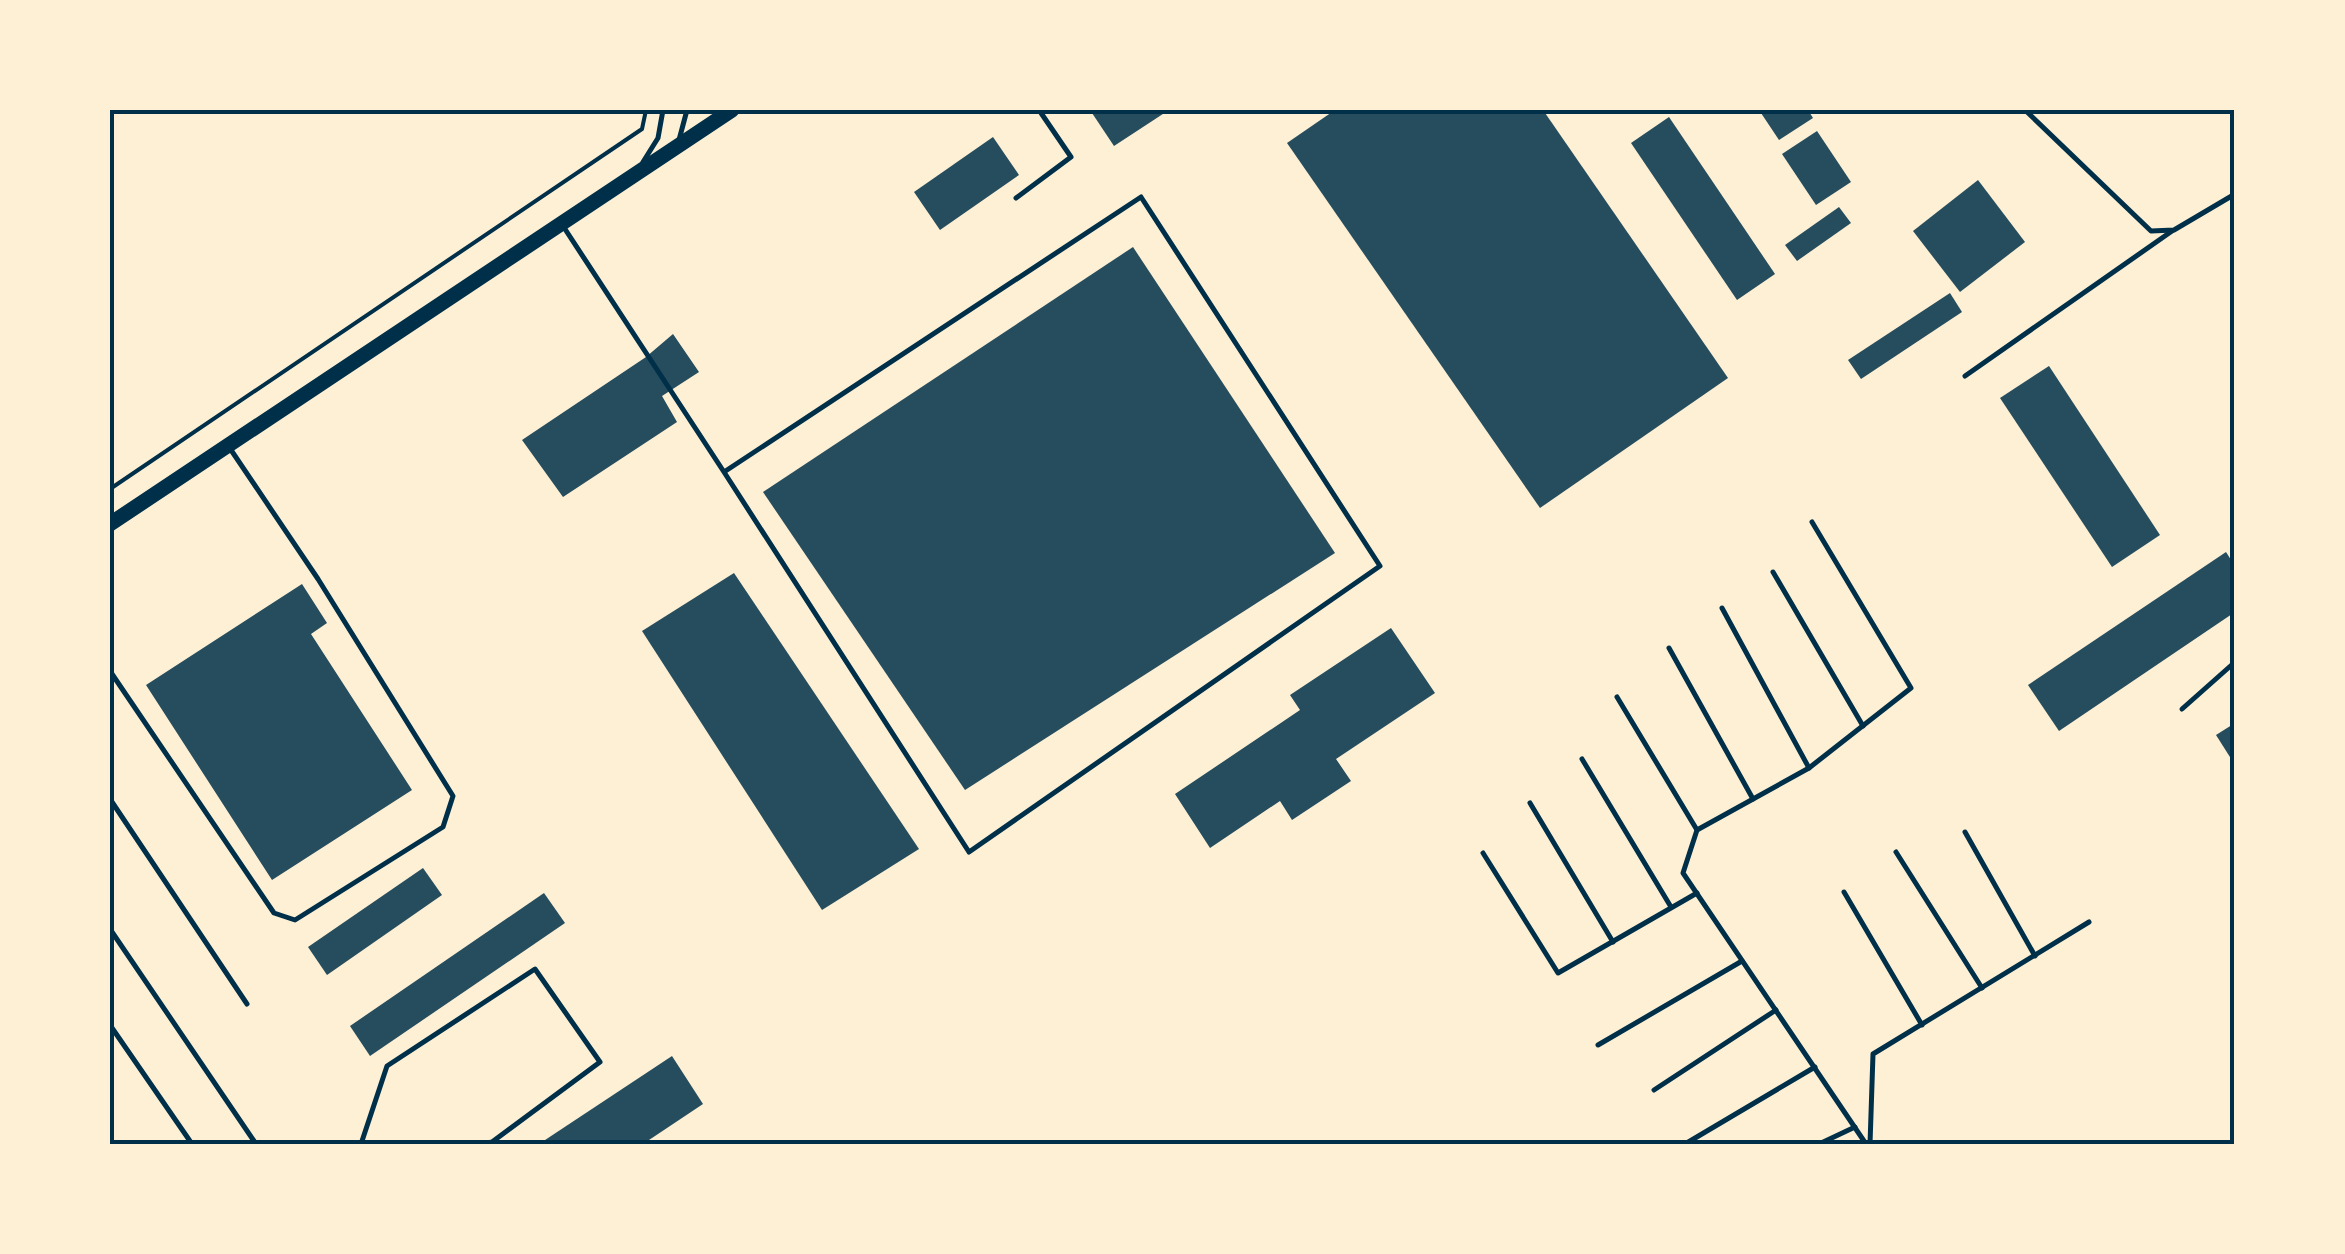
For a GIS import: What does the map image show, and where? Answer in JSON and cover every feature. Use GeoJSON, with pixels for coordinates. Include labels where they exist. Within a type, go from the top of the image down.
{"type":"FeatureCollection","features":[{"type":"Feature","properties":{"kind":"main road"},"geometry":{"type":"LineString","coordinates":[[110,524],[732,110]]}},
{"type":"Feature","properties":{"kind":"lane"},"geometry":{"type":"LineString","coordinates":[[634,175],[658,138],[663,110]]}},
{"type":"Feature","properties":{"kind":"lane"},"geometry":{"type":"LineString","coordinates":[[676,147],[686,110]]}},
{"type":"Feature","properties":{"kind":"lane"},"geometry":{"type":"LineString","coordinates":[[1016,198],[1071,158],[1038,110]]}},
{"type":"Feature","properties":{"kind":"lane"},"geometry":{"type":"LineString","coordinates":[[2025,110],[2151,230],[2174,230]]}},
{"type":"Feature","properties":{"kind":"lane"},"geometry":{"type":"LineString","coordinates":[[1965,376],[2174,230],[2235,194]]}},
{"type":"Feature","properties":{"kind":"lane"},"geometry":{"type":"LineString","coordinates":[[561,224],[969,852],[1380,566],[1141,197],[724,472]]}},
{"type":"Feature","properties":{"kind":"lane"},"geometry":{"type":"LineString","coordinates":[[110,671],[274,914],[295,920],[443,827],[453,796],[318,579],[228,446]]}},
{"type":"Feature","properties":{"kind":"lane"},"geometry":{"type":"LineString","coordinates":[[1812,522],[1911,688],[1810,768],[1697,830],[1683,873],[1868,1144]]}},
{"type":"Feature","properties":{"kind":"lane"},"geometry":{"type":"LineString","coordinates":[[1773,572],[1863,726]]}},
{"type":"Feature","properties":{"kind":"lane"},"geometry":{"type":"LineString","coordinates":[[1722,608],[1810,768]]}},
{"type":"Feature","properties":{"kind":"lane"},"geometry":{"type":"LineString","coordinates":[[1669,648],[1753,799]]}},
{"type":"Feature","properties":{"kind":"lane"},"geometry":{"type":"LineString","coordinates":[[2182,709],[2235,662]]}},
{"type":"Feature","properties":{"kind":"lane"},"geometry":{"type":"LineString","coordinates":[[1617,697],[1697,830]]}},
{"type":"Feature","properties":{"kind":"lane"},"geometry":{"type":"LineString","coordinates":[[1582,759],[1671,908]]}},
{"type":"Feature","properties":{"kind":"lane"},"geometry":{"type":"LineString","coordinates":[[110,799],[247,1004]]}},
{"type":"Feature","properties":{"kind":"lane"},"geometry":{"type":"LineString","coordinates":[[1530,802],[1613,942]]}},
{"type":"Feature","properties":{"kind":"lane"},"geometry":{"type":"LineString","coordinates":[[1965,832],[2035,956]]}},
{"type":"Feature","properties":{"kind":"lane"},"geometry":{"type":"LineString","coordinates":[[1896,852],[1982,988]]}},
{"type":"Feature","properties":{"kind":"lane"},"geometry":{"type":"LineString","coordinates":[[1483,853],[1558,974],[1697,893]]}},
{"type":"Feature","properties":{"kind":"lane"},"geometry":{"type":"LineString","coordinates":[[1844,892],[1922,1024]]}},
{"type":"Feature","properties":{"kind":"lane"},"geometry":{"type":"LineString","coordinates":[[1868,1144],[1873,1054],[2089,922]]}},
{"type":"Feature","properties":{"kind":"lane"},"geometry":{"type":"LineString","coordinates":[[110,929],[256,1144]]}},
{"type":"Feature","properties":{"kind":"lane"},"geometry":{"type":"LineString","coordinates":[[1598,1045],[1742,960]]}},
{"type":"Feature","properties":{"kind":"lane"},"geometry":{"type":"LineString","coordinates":[[361,1144],[387,1066],[535,969],[600,1062],[492,1142],[482,1144]]}},
{"type":"Feature","properties":{"kind":"lane"},"geometry":{"type":"LineString","coordinates":[[1654,1090],[1776,1010]]}},
{"type":"Feature","properties":{"kind":"lane"},"geometry":{"type":"LineString","coordinates":[[110,1024],[192,1144]]}},
{"type":"Feature","properties":{"kind":"lane"},"geometry":{"type":"LineString","coordinates":[[1685,1144],[1815,1067]]}},
{"type":"Feature","properties":{"kind":"lane"},"geometry":{"type":"LineString","coordinates":[[1819,1144],[1855,1127]]}},
{"type":"Feature","properties":{"kind":"path"},"geometry":{"type":"LineString","coordinates":[[110,489],[642,129],[646,110]]}},
{"type":"Feature","properties":{"kind":"building"},"geometry":{"type":"Polygon","coordinates":[[[1090,110],[1169,110],[1114,146],[1090,110]]]}},
{"type":"Feature","properties":{"kind":"building"},"geometry":{"type":"Polygon","coordinates":[[[1335,110],[1543,110],[1728,378],[1540,508],[1287,143],[1335,110]]]}},
{"type":"Feature","properties":{"kind":"building"},"geometry":{"type":"Polygon","coordinates":[[[1759,110],[1808,110],[1813,118],[1779,140],[1759,110]]]}},
{"type":"Feature","properties":{"kind":"building"},"geometry":{"type":"Polygon","coordinates":[[[1669,117],[1775,274],[1737,300],[1631,143],[1669,117]]]}},
{"type":"Feature","properties":{"kind":"building"},"geometry":{"type":"Polygon","coordinates":[[[1817,131],[1851,182],[1816,205],[1782,154],[1817,131]]]}},
{"type":"Feature","properties":{"kind":"building"},"geometry":{"type":"Polygon","coordinates":[[[993,137],[1019,175],[940,230],[914,192],[993,137]]]}},
{"type":"Feature","properties":{"kind":"building"},"geometry":{"type":"Polygon","coordinates":[[[1978,180],[2025,242],[1960,292],[1913,231],[1978,180]]]}},
{"type":"Feature","properties":{"kind":"building"},"geometry":{"type":"Polygon","coordinates":[[[1839,207],[1851,223],[1797,261],[1785,245],[1839,207]]]}},
{"type":"Feature","properties":{"kind":"building"},"geometry":{"type":"Polygon","coordinates":[[[1133,247],[1335,553],[965,790],[763,492],[1133,247]]]}},
{"type":"Feature","properties":{"kind":"building"},"geometry":{"type":"Polygon","coordinates":[[[1950,293],[1962,312],[1861,379],[1848,360],[1950,293]]]}},
{"type":"Feature","properties":{"kind":"building"},"geometry":{"type":"Polygon","coordinates":[[[673,334],[699,372],[662,396],[677,422],[563,497],[522,440],[646,357],[673,334]]]}},
{"type":"Feature","properties":{"kind":"building"},"geometry":{"type":"Polygon","coordinates":[[[2049,366],[2160,535],[2112,567],[2000,398],[2049,366]]]}},
{"type":"Feature","properties":{"kind":"building"},"geometry":{"type":"Polygon","coordinates":[[[2226,552],[2235,566],[2235,612],[2059,731],[2028,685],[2226,552]]]}},
{"type":"Feature","properties":{"kind":"building"},"geometry":{"type":"Polygon","coordinates":[[[734,573],[919,849],[822,910],[642,631],[734,573]]]}},
{"type":"Feature","properties":{"kind":"building"},"geometry":{"type":"Polygon","coordinates":[[[302,584],[327,623],[311,634],[412,790],[272,880],[146,685],[302,584]]]}},
{"type":"Feature","properties":{"kind":"building"},"geometry":{"type":"Polygon","coordinates":[[[1391,628],[1435,693],[1336,759],[1351,781],[1292,820],[1280,801],[1210,848],[1175,794],[1300,710],[1290,695],[1391,628]]]}},
{"type":"Feature","properties":{"kind":"building"},"geometry":{"type":"Polygon","coordinates":[[[2235,723],[2235,765],[2216,735],[2235,723]]]}},
{"type":"Feature","properties":{"kind":"building"},"geometry":{"type":"Polygon","coordinates":[[[423,868],[442,895],[327,975],[308,947],[423,868]]]}},
{"type":"Feature","properties":{"kind":"building"},"geometry":{"type":"Polygon","coordinates":[[[544,893],[565,923],[370,1056],[350,1026],[544,893]]]}},
{"type":"Feature","properties":{"kind":"building"},"geometry":{"type":"Polygon","coordinates":[[[672,1056],[703,1104],[643,1144],[539,1144],[672,1056]]]}}]}
